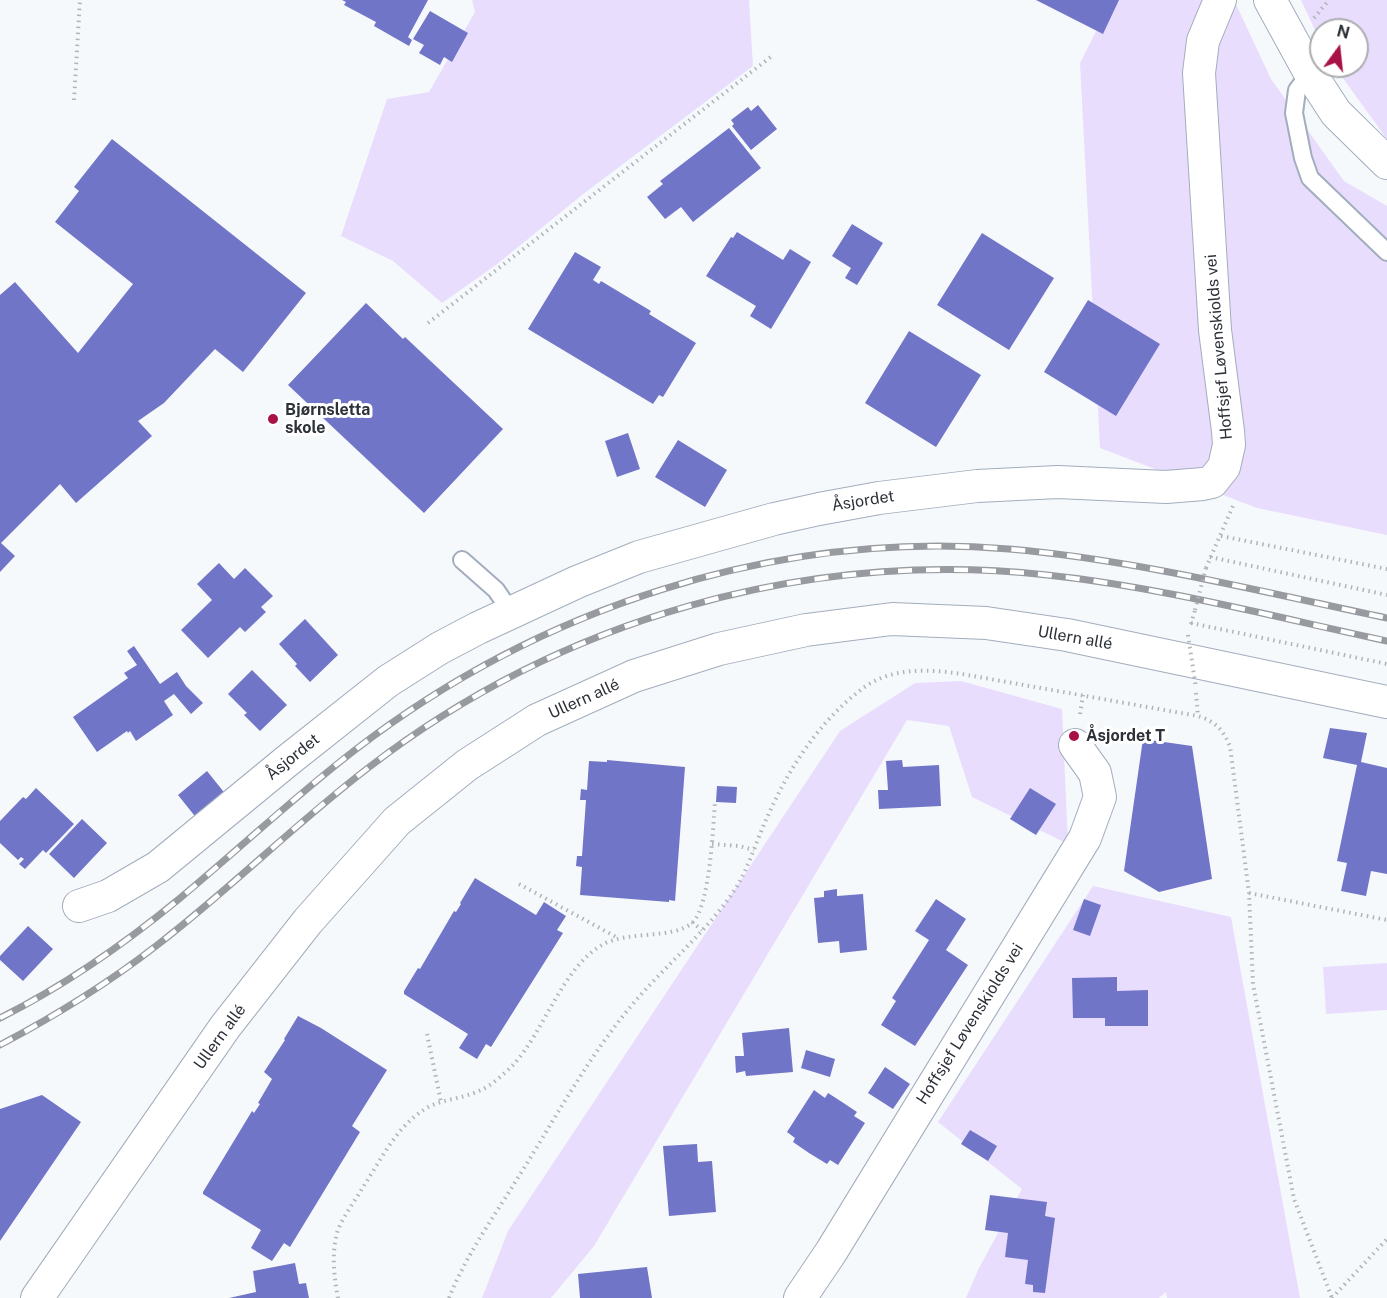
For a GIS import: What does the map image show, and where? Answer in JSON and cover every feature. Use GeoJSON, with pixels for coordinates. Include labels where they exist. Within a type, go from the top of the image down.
{"type":"FeatureCollection","features":[{"type":"Feature","properties":{"kind":"street","name":"Hoffsjef Løvenskiolds vei"},"geometry":{"type":"LineString","coordinates":[[1220,0],[1203,41],[1199,74],[1215,330],[1229,445],[1224,467]]}},
{"type":"Feature","properties":{"kind":"street"},"geometry":{"type":"LineString","coordinates":[[1270,0],[1309,71]]}},
{"type":"Feature","properties":{"kind":"street"},"geometry":{"type":"LineString","coordinates":[[1313,78],[1336,113],[1387,163]]}},
{"type":"Feature","properties":{"kind":"street","name":"Åsjordet"},"geometry":{"type":"LineString","coordinates":[[79,906],[108,896],[158,867],[388,681],[444,646],[511,612],[639,557],[774,519],[933,490],[1058,482],[1189,487],[1212,482],[1224,467]]}},
{"type":"Feature","properties":{"kind":"street","name":"Ullern allé"},"geometry":{"type":"LineString","coordinates":[[37,1298],[225,1027],[308,921],[397,820],[467,765],[537,720],[634,676],[719,649],[806,630],[892,619],[986,623],[1067,636],[1387,702]]}},
{"type":"Feature","properties":{"kind":"street","name":"Hoffsjef Løvenskiolds vei"},"geometry":{"type":"LineString","coordinates":[[800,1298],[831,1252],[1085,838],[1100,797],[1095,773],[1075,745]]}},
{"type":"Feature","properties":{"kind":"lane"},"geometry":{"type":"LineString","coordinates":[[1309,74],[1297,90],[1294,113],[1303,158],[1311,178],[1387,252]]}},
{"type":"Feature","properties":{"kind":"lane"},"geometry":{"type":"LineString","coordinates":[[462,560],[496,590],[511,612]]}},
{"type":"Feature","properties":{"kind":"path"},"geometry":{"type":"LineString","coordinates":[[74,100],[80,0]]}},
{"type":"Feature","properties":{"kind":"path"},"geometry":{"type":"LineString","coordinates":[[428,323],[772,56]]}},
{"type":"Feature","properties":{"kind":"path"},"geometry":{"type":"LineString","coordinates":[[1198,716],[1188,635],[1206,568],[1234,503],[1239,484],[1232,470],[1224,467]]}},
{"type":"Feature","properties":{"kind":"path"},"geometry":{"type":"LineString","coordinates":[[1221,536],[1325,558],[1387,568]]}},
{"type":"Feature","properties":{"kind":"path"},"geometry":{"type":"LineString","coordinates":[[1210,557],[1387,596]]}},
{"type":"Feature","properties":{"kind":"path"},"geometry":{"type":"LineString","coordinates":[[1191,623],[1387,664]]}},
{"type":"Feature","properties":{"kind":"path"},"geometry":{"type":"LineString","coordinates":[[449,1298],[488,1227],[605,1039],[631,1006],[702,930],[732,893],[795,764],[850,698],[864,687],[892,674],[920,670],[938,670],[1198,716],[1220,728],[1230,746],[1249,893],[1253,984],[1294,1199],[1332,1298],[1387,1239]]}},
{"type":"Feature","properties":{"kind":"path"},"geometry":{"type":"LineString","coordinates":[[338,1298],[334,1251],[338,1231],[398,1133],[420,1112],[441,1102],[480,1090],[497,1080],[514,1064],[530,1043],[573,972],[586,957],[602,945],[618,939],[681,929],[692,922],[703,904],[712,844],[715,802]]}},
{"type":"Feature","properties":{"kind":"path"},"geometry":{"type":"LineString","coordinates":[[712,844],[739,846],[754,850]]}},
{"type":"Feature","properties":{"kind":"path"},"geometry":{"type":"LineString","coordinates":[[519,884],[618,939]]}},
{"type":"Feature","properties":{"kind":"path"},"geometry":{"type":"LineString","coordinates":[[1249,893],[1387,920]]}},
{"type":"Feature","properties":{"kind":"path"},"geometry":{"type":"LineString","coordinates":[[692,922],[702,930]]}},
{"type":"Feature","properties":{"kind":"path"},"geometry":{"type":"LineString","coordinates":[[427,1034],[441,1102]]}},
{"type":"Feature","properties":{"kind":"shaded area"},"geometry":{"type":"Polygon","coordinates":[[[472,0],[749,0],[753,66],[582,195],[496,265],[442,303],[393,261],[341,236],[387,99],[429,92],[475,12],[472,0]]]}},
{"type":"Feature","properties":{"kind":"shaded area"},"geometry":{"type":"Polygon","coordinates":[[[1112,0],[1234,0],[1271,79],[1344,181],[1387,206],[1387,535],[1257,508],[1100,448],[1080,63],[1112,0]]]}},
{"type":"Feature","properties":{"kind":"shaded area"},"geometry":{"type":"Polygon","coordinates":[[[1301,0],[1387,0],[1387,139],[1343,78],[1369,78],[1369,18],[1309,18],[1301,0]]]}},
{"type":"Feature","properties":{"kind":"shaded area"},"geometry":{"type":"Polygon","coordinates":[[[961,681],[1062,709],[1068,844],[972,797],[949,726],[907,720],[594,1246],[551,1298],[482,1298],[508,1231],[840,731],[915,683],[961,681]]]}},
{"type":"Feature","properties":{"kind":"shaded area"},"geometry":{"type":"Polygon","coordinates":[[[1093,886],[1231,917],[1300,1298],[1167,1298],[1166,1292],[1159,1298],[966,1298],[979,1268],[1022,1189],[938,1122],[1093,886]]]}},
{"type":"Feature","properties":{"kind":"shaded area"},"geometry":{"type":"Polygon","coordinates":[[[1387,963],[1387,1010],[1326,1014],[1323,967],[1387,963]]]}},
{"type":"Feature","properties":{"kind":"building"},"geometry":{"type":"Polygon","coordinates":[[[342,0],[428,0],[408,37],[412,40],[409,46],[374,26],[376,22],[344,5],[346,2],[342,0]]]}},
{"type":"Feature","properties":{"kind":"building"},"geometry":{"type":"Polygon","coordinates":[[[1036,0],[1119,0],[1103,34],[1036,0]]]}},
{"type":"Feature","properties":{"kind":"building"},"geometry":{"type":"Polygon","coordinates":[[[430,11],[468,33],[452,62],[444,57],[440,65],[419,53],[424,45],[413,39],[430,11]]]}},
{"type":"Feature","properties":{"kind":"building"},"geometry":{"type":"Polygon","coordinates":[[[758,105],[777,129],[751,150],[732,126],[734,124],[731,120],[748,107],[751,111],[758,105]]]}},
{"type":"Feature","properties":{"kind":"building"},"geometry":{"type":"Polygon","coordinates":[[[729,128],[761,168],[693,222],[681,207],[665,219],[647,197],[663,184],[660,181],[729,128]]]}},
{"type":"Feature","properties":{"kind":"building"},"geometry":{"type":"Polygon","coordinates":[[[112,139],[306,293],[243,372],[215,349],[164,403],[138,421],[152,436],[76,503],[60,484],[1,543],[15,556],[0,572],[0,295],[15,282],[78,353],[133,284],[55,222],[79,191],[74,187],[112,139]]]}},
{"type":"Feature","properties":{"kind":"building"},"geometry":{"type":"Polygon","coordinates":[[[852,224],[883,243],[857,285],[845,278],[851,268],[832,256],[852,224]]]}},
{"type":"Feature","properties":{"kind":"building"},"geometry":{"type":"Polygon","coordinates":[[[737,232],[783,260],[790,249],[811,262],[771,329],[750,316],[756,306],[706,276],[731,237],[733,238],[737,232]]]}},
{"type":"Feature","properties":{"kind":"building"},"geometry":{"type":"Polygon","coordinates":[[[982,233],[1054,278],[1009,350],[937,305],[982,233]]]}},
{"type":"Feature","properties":{"kind":"building"},"geometry":{"type":"Polygon","coordinates":[[[575,252],[601,267],[593,280],[599,284],[601,281],[651,311],[649,314],[696,343],[663,397],[659,395],[653,404],[528,329],[575,252]]]}},
{"type":"Feature","properties":{"kind":"building"},"geometry":{"type":"Polygon","coordinates":[[[1088,300],[1160,344],[1116,416],[1044,372],[1088,300]]]}},
{"type":"Feature","properties":{"kind":"building"},"geometry":{"type":"Polygon","coordinates":[[[366,303],[503,429],[424,513],[288,385],[366,303]]]}},
{"type":"Feature","properties":{"kind":"building"},"geometry":{"type":"Polygon","coordinates":[[[909,331],[981,375],[936,447],[865,403],[909,331]]]}},
{"type":"Feature","properties":{"kind":"building"},"geometry":{"type":"Polygon","coordinates":[[[628,433],[640,469],[617,477],[605,441],[628,433]]]}},
{"type":"Feature","properties":{"kind":"building"},"geometry":{"type":"Polygon","coordinates":[[[678,440],[727,470],[705,507],[655,477],[678,440]]]}},
{"type":"Feature","properties":{"kind":"building"},"geometry":{"type":"Polygon","coordinates":[[[219,563],[234,579],[245,568],[273,596],[261,607],[266,612],[245,632],[240,627],[208,658],[181,630],[212,600],[197,584],[219,563]]]}},
{"type":"Feature","properties":{"kind":"building"},"geometry":{"type":"Polygon","coordinates":[[[305,619],[338,655],[310,682],[279,644],[305,619]]]}},
{"type":"Feature","properties":{"kind":"building"},"geometry":{"type":"Polygon","coordinates":[[[134,646],[160,684],[177,672],[186,686],[203,703],[191,714],[174,694],[164,701],[173,715],[136,741],[130,731],[128,733],[127,731],[97,752],[73,717],[128,678],[124,673],[137,665],[127,651],[134,646]]]}},
{"type":"Feature","properties":{"kind":"building"},"geometry":{"type":"Polygon","coordinates":[[[252,670],[287,705],[260,731],[244,715],[247,713],[228,694],[252,670]]]}},
{"type":"Feature","properties":{"kind":"building"},"geometry":{"type":"Polygon","coordinates":[[[1330,728],[1367,733],[1361,762],[1387,768],[1387,874],[1371,871],[1366,896],[1341,891],[1347,863],[1337,861],[1357,765],[1323,758],[1330,728]]]}},
{"type":"Feature","properties":{"kind":"building"},"geometry":{"type":"Polygon","coordinates":[[[1143,739],[1192,746],[1212,879],[1159,892],[1124,871],[1143,739]]]}},
{"type":"Feature","properties":{"kind":"building"},"geometry":{"type":"Polygon","coordinates":[[[607,760],[685,767],[675,901],[580,895],[582,867],[576,866],[577,856],[582,856],[586,800],[580,800],[581,789],[587,790],[589,761],[607,762],[607,760]]]}},
{"type":"Feature","properties":{"kind":"building"},"geometry":{"type":"Polygon","coordinates":[[[902,760],[903,767],[939,765],[941,806],[879,809],[878,790],[888,790],[886,761],[902,760]]]}},
{"type":"Feature","properties":{"kind":"building"},"geometry":{"type":"Polygon","coordinates":[[[207,771],[227,796],[198,820],[178,795],[207,771]]]}},
{"type":"Feature","properties":{"kind":"building"},"geometry":{"type":"Polygon","coordinates":[[[717,786],[737,787],[736,803],[716,802],[717,786]]]}},
{"type":"Feature","properties":{"kind":"building"},"geometry":{"type":"Polygon","coordinates":[[[36,788],[74,824],[46,853],[43,850],[25,869],[19,864],[24,859],[21,857],[18,860],[0,843],[0,821],[23,797],[26,799],[36,788]]]}},
{"type":"Feature","properties":{"kind":"building"},"geometry":{"type":"Polygon","coordinates":[[[1030,788],[1056,804],[1036,835],[1010,819],[1030,788]]]}},
{"type":"Feature","properties":{"kind":"building"},"geometry":{"type":"Polygon","coordinates":[[[82,819],[107,843],[74,878],[49,854],[82,819]]]}},
{"type":"Feature","properties":{"kind":"building"},"geometry":{"type":"Polygon","coordinates":[[[475,878],[536,915],[544,902],[566,916],[557,930],[563,933],[491,1047],[486,1044],[477,1059],[459,1048],[468,1034],[404,994],[475,878]]]}},
{"type":"Feature","properties":{"kind":"building"},"geometry":{"type":"Polygon","coordinates":[[[837,889],[837,896],[863,894],[867,950],[840,953],[839,941],[818,943],[814,898],[824,897],[824,891],[837,889]]]}},
{"type":"Feature","properties":{"kind":"building"},"geometry":{"type":"Polygon","coordinates":[[[936,899],[966,919],[946,950],[968,965],[915,1046],[881,1025],[896,1001],[892,998],[929,940],[915,931],[936,899]]]}},
{"type":"Feature","properties":{"kind":"building"},"geometry":{"type":"Polygon","coordinates":[[[1084,899],[1101,905],[1090,936],[1073,930],[1084,899]]]}},
{"type":"Feature","properties":{"kind":"building"},"geometry":{"type":"Polygon","coordinates":[[[28,926],[53,949],[23,981],[0,960],[0,956],[28,926]]]}},
{"type":"Feature","properties":{"kind":"building"},"geometry":{"type":"Polygon","coordinates":[[[1117,977],[1117,991],[1148,990],[1148,1026],[1105,1026],[1105,1018],[1073,1018],[1072,978],[1117,977]]]}},
{"type":"Feature","properties":{"kind":"building"},"geometry":{"type":"Polygon","coordinates":[[[298,1016],[387,1070],[352,1126],[360,1132],[290,1247],[284,1243],[272,1261],[251,1248],[261,1230],[203,1192],[252,1111],[254,1113],[260,1104],[258,1103],[272,1079],[264,1072],[298,1016]]]}},
{"type":"Feature","properties":{"kind":"building"},"geometry":{"type":"Polygon","coordinates":[[[789,1028],[793,1072],[746,1076],[745,1071],[736,1073],[735,1056],[744,1056],[742,1033],[789,1028]]]}},
{"type":"Feature","properties":{"kind":"building"},"geometry":{"type":"Polygon","coordinates":[[[806,1050],[835,1059],[830,1077],[801,1068],[806,1050]]]}},
{"type":"Feature","properties":{"kind":"building"},"geometry":{"type":"Polygon","coordinates":[[[885,1067],[910,1084],[893,1109],[868,1093],[885,1067]]]}},
{"type":"Feature","properties":{"kind":"building"},"geometry":{"type":"Polygon","coordinates":[[[814,1090],[825,1098],[828,1093],[842,1102],[857,1112],[854,1116],[865,1123],[838,1165],[830,1160],[827,1164],[809,1153],[793,1142],[795,1138],[787,1132],[814,1090]]]}},
{"type":"Feature","properties":{"kind":"building"},"geometry":{"type":"Polygon","coordinates":[[[42,1095],[81,1122],[0,1241],[0,1109],[42,1095]]]}},
{"type":"Feature","properties":{"kind":"building"},"geometry":{"type":"Polygon","coordinates":[[[970,1130],[997,1146],[988,1161],[961,1144],[970,1130]]]}},
{"type":"Feature","properties":{"kind":"building"},"geometry":{"type":"Polygon","coordinates":[[[697,1144],[698,1162],[712,1161],[716,1212],[669,1216],[663,1146],[697,1144]]]}},
{"type":"Feature","properties":{"kind":"building"},"geometry":{"type":"Polygon","coordinates":[[[990,1195],[1047,1202],[1045,1216],[1055,1218],[1045,1293],[1033,1292],[1033,1285],[1025,1284],[1028,1260],[1005,1257],[1008,1233],[985,1230],[990,1195]]]}},
{"type":"Feature","properties":{"kind":"building"},"geometry":{"type":"Polygon","coordinates":[[[295,1263],[299,1284],[306,1283],[309,1298],[229,1298],[256,1292],[253,1271],[295,1263]]]}},
{"type":"Feature","properties":{"kind":"building"},"geometry":{"type":"Polygon","coordinates":[[[647,1267],[652,1298],[580,1298],[578,1274],[647,1267]]]}},
{"type":"Feature","properties":{"kind":"railway"},"geometry":{"type":"LineString","coordinates":[[0,1018],[70,978],[136,933],[332,768],[426,700],[502,656],[581,619],[663,589],[748,567],[834,552],[921,546],[1009,549],[1152,569],[1387,618]]}},
{"type":"Feature","properties":{"kind":"railway"},"geometry":{"type":"LineString","coordinates":[[0,1045],[80,999],[137,960],[183,925],[341,789],[443,716],[521,671],[604,635],[689,606],[777,585],[866,573],[956,570],[1090,580],[1218,604],[1387,641]]}},
{"type":"Feature","properties":{"kind":"place","name":"Bjørnsletta skole"},"geometry":{"type":"Point","coordinates":[273,419]}},
{"type":"Feature","properties":{"kind":"place","name":"Åsjordet T"},"geometry":{"type":"Point","coordinates":[1074,736]}}]}
